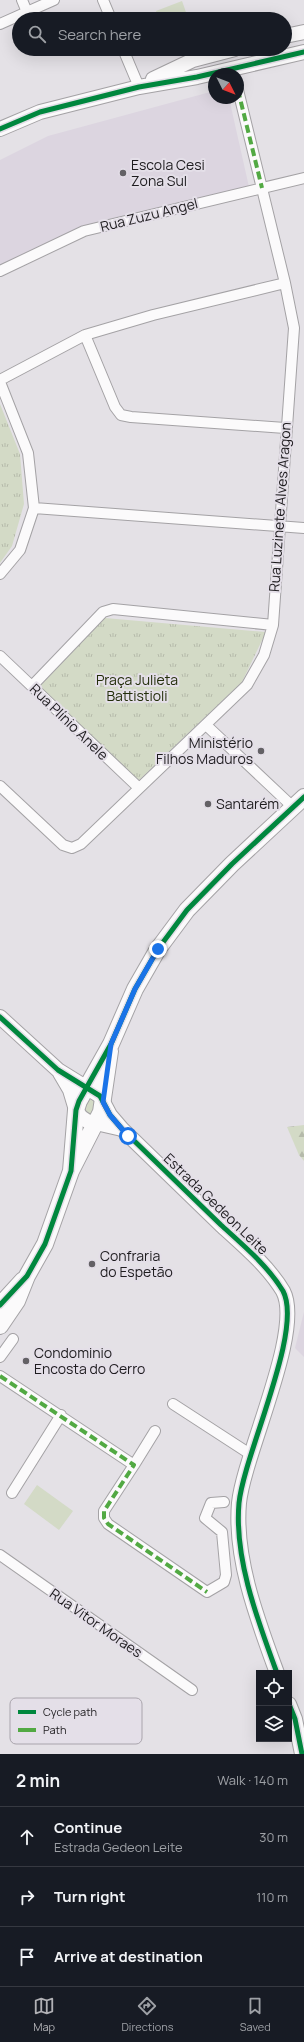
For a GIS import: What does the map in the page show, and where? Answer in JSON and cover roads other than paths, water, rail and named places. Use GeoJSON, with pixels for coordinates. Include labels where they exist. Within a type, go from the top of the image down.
{"type":"FeatureCollection","features":[{"type":"Feature","properties":{"kind":"main road"},"geometry":{"type":"LineString","coordinates":[[292,35],[304,32]]}},
{"type":"Feature","properties":{"kind":"main road"},"geometry":{"type":"LineString","coordinates":[[292,55],[304,52]]}},
{"type":"Feature","properties":{"kind":"main road"},"geometry":{"type":"LineString","coordinates":[[138,87],[192,60],[208,56]]}},
{"type":"Feature","properties":{"kind":"main road"},"geometry":{"type":"LineString","coordinates":[[244,68],[289,56]]}},
{"type":"Feature","properties":{"kind":"main road"},"geometry":{"type":"LineString","coordinates":[[192,60],[188,64],[188,72],[191,76],[197,77]]}},
{"type":"Feature","properties":{"kind":"main road"},"geometry":{"type":"LineString","coordinates":[[0,129],[40,112],[138,87],[208,75]]}},
{"type":"Feature","properties":{"kind":"main road"},"geometry":{"type":"LineString","coordinates":[[71,1171],[76,1110],[86,1088],[111,1044],[135,989],[158,949],[187,910],[232,864],[299,802]]}},
{"type":"Feature","properties":{"kind":"main road","name":"Estrada Gedeon Leite"},"geometry":{"type":"LineString","coordinates":[[0,1017],[58,1070],[94,1092],[122,1129],[260,1262],[284,1292],[288,1318],[286,1343],[280,1368],[250,1454],[239,1503],[240,1547],[252,1598],[277,1670]]}},
{"type":"Feature","properties":{"kind":"main road"},"geometry":{"type":"LineString","coordinates":[[0,1326],[17,1301],[27,1276],[44,1244],[71,1171],[96,1124],[103,1102],[111,1044]]}},
{"type":"Feature","properties":{"kind":"main road","name":"Estrada Gedeon Leite"},"geometry":{"type":"LineString","coordinates":[[58,1070],[70,1090],[76,1110]]}},
{"type":"Feature","properties":{"kind":"main road"},"geometry":{"type":"LineString","coordinates":[[76,1110],[87,1121],[122,1129]]}},
{"type":"Feature","properties":{"kind":"main road"},"geometry":{"type":"LineString","coordinates":[[0,1305],[27,1276]]}},
{"type":"Feature","properties":{"kind":"main road"},"geometry":{"type":"LineString","coordinates":[[290,1706],[295,1719],[302,1754]]}},
{"type":"Feature","properties":{"kind":"street"},"geometry":{"type":"LineString","coordinates":[[22,0],[27,12],[54,0]]}},
{"type":"Feature","properties":{"kind":"street"},"geometry":{"type":"LineString","coordinates":[[103,0],[108,12]]}},
{"type":"Feature","properties":{"kind":"street"},"geometry":{"type":"LineString","coordinates":[[0,24],[12,19]]}},
{"type":"Feature","properties":{"kind":"street"},"geometry":{"type":"LineString","coordinates":[[126,56],[138,87]]}},
{"type":"Feature","properties":{"kind":"street","name":"Rua Luzinete Alves Aragon"},"geometry":{"type":"LineString","coordinates":[[0,786],[63,844],[72,848],[81,844],[247,685],[264,655],[273,625],[285,428],[294,328],[285,283],[241,104]]}},
{"type":"Feature","properties":{"kind":"street","name":"Rua Zuzu Angel"},"geometry":{"type":"LineString","coordinates":[[0,271],[84,231],[304,178]]}},
{"type":"Feature","properties":{"kind":"street"},"geometry":{"type":"LineString","coordinates":[[0,574],[20,550],[34,508],[28,453],[0,381],[85,335],[153,315],[285,283]]}},
{"type":"Feature","properties":{"kind":"street"},"geometry":{"type":"LineString","coordinates":[[85,335],[115,408],[122,415],[130,418],[285,428]]}},
{"type":"Feature","properties":{"kind":"street"},"geometry":{"type":"LineString","coordinates":[[34,508],[304,528]]}},
{"type":"Feature","properties":{"kind":"street"},"geometry":{"type":"LineString","coordinates":[[32,686],[104,612],[113,609],[273,625]]}},
{"type":"Feature","properties":{"kind":"street","name":"Rua Plínio Anele"},"geometry":{"type":"LineString","coordinates":[[0,656],[139,788]]}},
{"type":"Feature","properties":{"kind":"street"},"geometry":{"type":"LineString","coordinates":[[206,725],[299,802]]}},
{"type":"Feature","properties":{"kind":"street"},"geometry":{"type":"LineString","coordinates":[[0,1357],[13,1339]]}},
{"type":"Feature","properties":{"kind":"street"},"geometry":{"type":"LineString","coordinates":[[0,1376],[61,1415],[134,1465]]}},
{"type":"Feature","properties":{"kind":"street"},"geometry":{"type":"LineString","coordinates":[[173,1404],[250,1454]]}},
{"type":"Feature","properties":{"kind":"street"},"geometry":{"type":"LineString","coordinates":[[12,1493],[61,1415]]}},
{"type":"Feature","properties":{"kind":"street"},"geometry":{"type":"LineString","coordinates":[[156,1431],[104,1511],[104,1518],[108,1524],[207,1592],[224,1582],[226,1575],[222,1532],[204,1518],[211,1502],[224,1502]]}},
{"type":"Feature","properties":{"kind":"street","name":"Rua Vitor Moraes"},"geometry":{"type":"LineString","coordinates":[[0,1555],[192,1690]]}},
{"type":"Feature","properties":{"kind":"place","name":"Escola Cesi Zona Sul"},"geometry":{"type":"Point","coordinates":[123,173]}},
{"type":"Feature","properties":{"kind":"place","name":"Ministério Filhos Maduros"},"geometry":{"type":"Point","coordinates":[261,751]}},
{"type":"Feature","properties":{"kind":"place","name":"Santarém"},"geometry":{"type":"Point","coordinates":[208,804]}},
{"type":"Feature","properties":{"kind":"place","name":"Confraria do Espetão"},"geometry":{"type":"Point","coordinates":[92,1264]}},
{"type":"Feature","properties":{"kind":"place","name":"Condominio Encosta do Cerro"},"geometry":{"type":"Point","coordinates":[26,1361]}},
{"type":"Feature","properties":{"kind":"park label","name":"Praça Julieta Battistioli"},"geometry":{"type":"Point","coordinates":[137,688]}}]}
